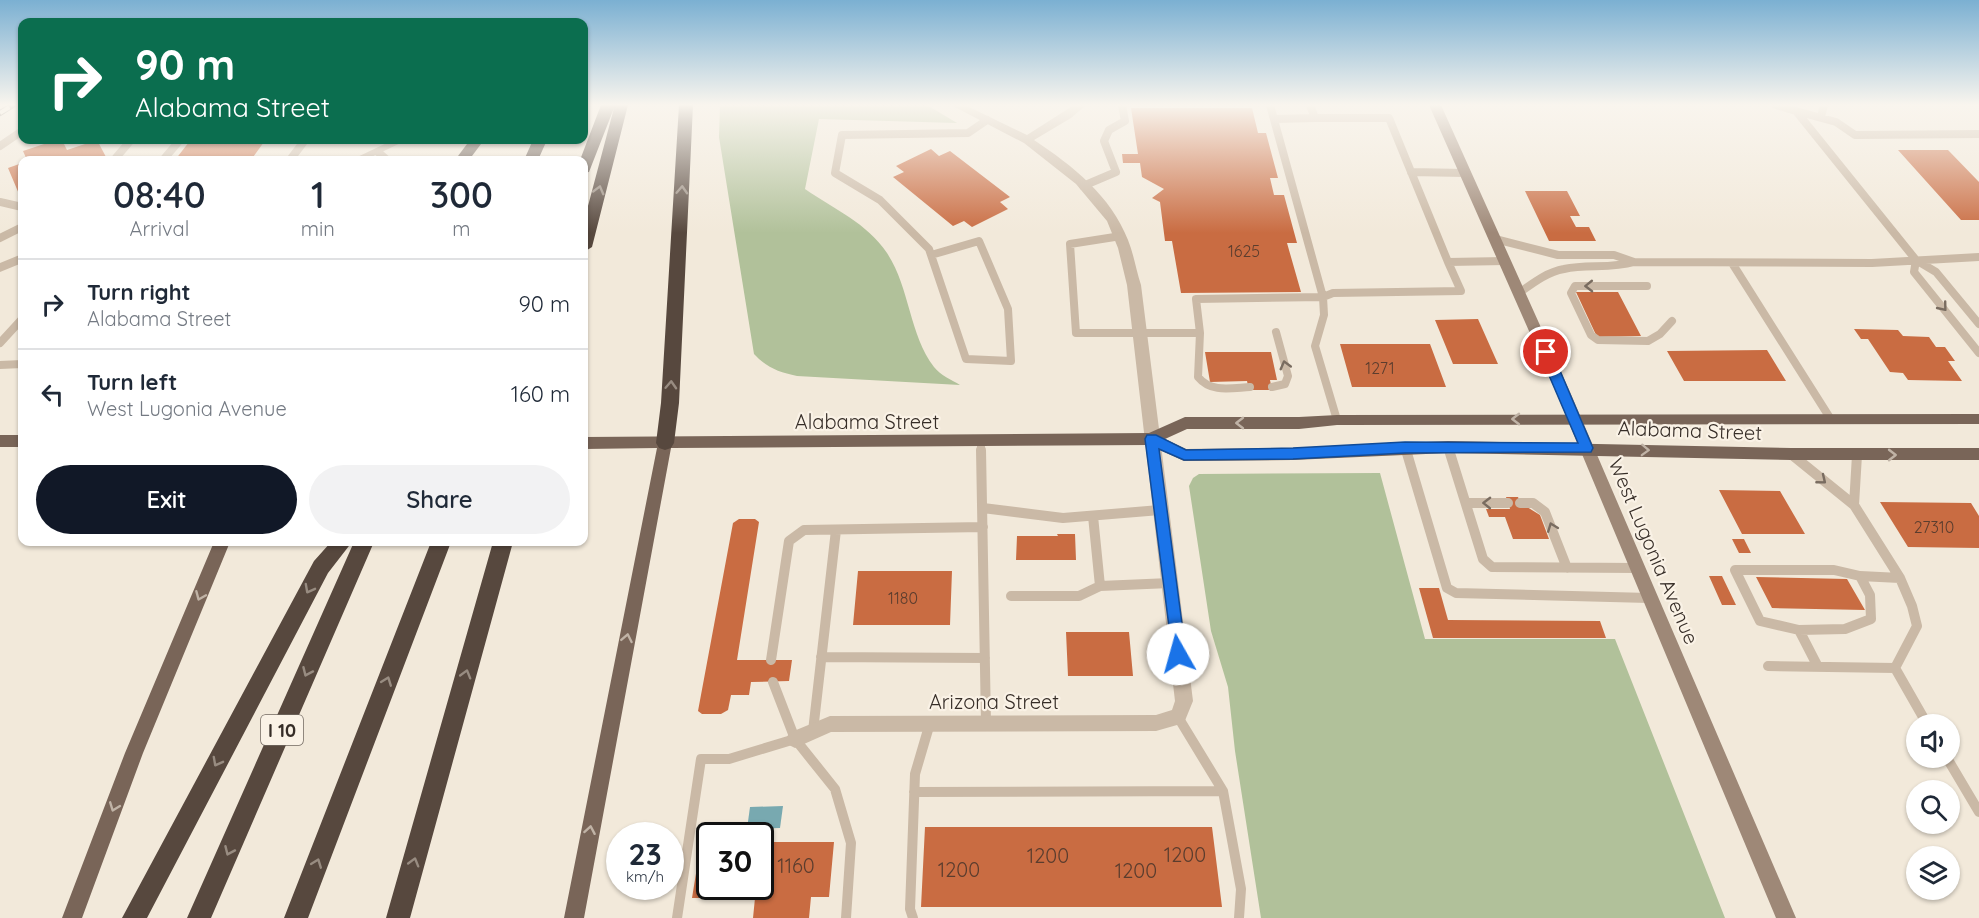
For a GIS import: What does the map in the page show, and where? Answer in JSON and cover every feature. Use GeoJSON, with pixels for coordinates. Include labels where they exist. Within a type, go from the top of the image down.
{"type":"FeatureCollection","features":[{"type":"Feature","properties":{"kind":"highway"},"geometry":{"type":"LineString","coordinates":[[588,232],[610,148]]}},
{"type":"Feature","properties":{"kind":"highway"},"geometry":{"type":"LineString","coordinates":[[665,443],[670,403],[684,148]]}},
{"type":"Feature","properties":{"kind":"highway"},"geometry":{"type":"LineString","coordinates":[[134,918],[321,567],[339,546]]}},
{"type":"Feature","properties":{"kind":"highway","name":"I 10"},"geometry":{"type":"LineString","coordinates":[[199,918],[362,546]]}},
{"type":"Feature","properties":{"kind":"highway"},"geometry":{"type":"LineString","coordinates":[[296,918],[439,546]]}},
{"type":"Feature","properties":{"kind":"highway"},"geometry":{"type":"LineString","coordinates":[[398,918],[502,546]]}},
{"type":"Feature","properties":{"kind":"main road","name":"Alabama Street"},"geometry":{"type":"LineString","coordinates":[[588,443],[1151,439],[1185,423],[1299,423],[1337,420],[1979,419]]}},
{"type":"Feature","properties":{"kind":"main road","name":"Alabama Street"},"geometry":{"type":"LineString","coordinates":[[1151,439],[1184,455],[1293,454],[1405,447],[1587,448],[1857,455],[1979,454]]}},
{"type":"Feature","properties":{"kind":"main road"},"geometry":{"type":"LineString","coordinates":[[0,441],[18,441]]}},
{"type":"Feature","properties":{"kind":"main road"},"geometry":{"type":"LineString","coordinates":[[574,918],[665,443]]}},
{"type":"Feature","properties":{"kind":"main road"},"geometry":{"type":"LineString","coordinates":[[72,918],[134,753],[220,546]]}},
{"type":"Feature","properties":{"kind":"street"},"geometry":{"type":"LineString","coordinates":[[368,156],[385,148]]}},
{"type":"Feature","properties":{"kind":"street"},"geometry":{"type":"LineString","coordinates":[[1036,148],[1083,186],[1107,211],[1121,236],[1134,285],[1170,583],[1181,709]]}},
{"type":"Feature","properties":{"kind":"street","name":"West Lugonia Avenue"},"geometry":{"type":"LineString","coordinates":[[1454,148],[1575,419],[1786,918]]}},
{"type":"Feature","properties":{"kind":"street"},"geometry":{"type":"LineString","coordinates":[[0,268],[18,260]]}},
{"type":"Feature","properties":{"kind":"street","name":"Arizona Street"},"geometry":{"type":"LineString","coordinates":[[795,739],[830,723],[1156,723],[1181,709]]}},
{"type":"Feature","properties":{"kind":"lane"},"geometry":{"type":"LineString","coordinates":[[840,148],[835,173],[880,200],[929,249],[931,255],[966,359],[1011,361],[1008,309],[979,241],[931,255]]}},
{"type":"Feature","properties":{"kind":"lane"},"geometry":{"type":"LineString","coordinates":[[1083,186],[1116,172],[1107,148]]}},
{"type":"Feature","properties":{"kind":"lane"},"geometry":{"type":"LineString","coordinates":[[1282,148],[1323,297],[1324,315],[1315,346],[1337,420]]}},
{"type":"Feature","properties":{"kind":"lane"},"geometry":{"type":"LineString","coordinates":[[1250,387],[1213,388],[1203,383],[1197,369],[1200,333],[1196,299],[1323,297],[1333,293],[1461,291],[1401,148]]}},
{"type":"Feature","properties":{"kind":"lane"},"geometry":{"type":"LineString","coordinates":[[1826,148],[1916,260],[1936,272],[1979,324]]}},
{"type":"Feature","properties":{"kind":"lane"},"geometry":{"type":"LineString","coordinates":[[378,152],[384,156]]}},
{"type":"Feature","properties":{"kind":"lane"},"geometry":{"type":"LineString","coordinates":[[1411,172],[1465,173]]}},
{"type":"Feature","properties":{"kind":"lane"},"geometry":{"type":"LineString","coordinates":[[0,202],[18,206]]}},
{"type":"Feature","properties":{"kind":"lane"},"geometry":{"type":"LineString","coordinates":[[0,238],[18,229]]}},
{"type":"Feature","properties":{"kind":"lane"},"geometry":{"type":"LineString","coordinates":[[1121,236],[1071,244],[1076,333],[1200,333]]}},
{"type":"Feature","properties":{"kind":"lane"},"geometry":{"type":"LineString","coordinates":[[1495,239],[1558,255],[1614,255],[1634,262],[1872,263],[1979,257]]}},
{"type":"Feature","properties":{"kind":"lane"},"geometry":{"type":"LineString","coordinates":[[1916,260],[1914,272],[1979,352]]}},
{"type":"Feature","properties":{"kind":"lane"},"geometry":{"type":"LineString","coordinates":[[1448,262],[1505,261]]}},
{"type":"Feature","properties":{"kind":"lane"},"geometry":{"type":"LineString","coordinates":[[1519,293],[1561,269],[1621,267],[1634,262]]}},
{"type":"Feature","properties":{"kind":"lane"},"geometry":{"type":"LineString","coordinates":[[1732,263],[1830,418]]}},
{"type":"Feature","properties":{"kind":"lane"},"geometry":{"type":"LineString","coordinates":[[1647,286],[1583,285],[1575,286],[1571,293],[1591,335],[1598,340],[1648,341],[1672,321]]}},
{"type":"Feature","properties":{"kind":"lane"},"geometry":{"type":"LineString","coordinates":[[0,343],[18,327]]}},
{"type":"Feature","properties":{"kind":"lane"},"geometry":{"type":"LineString","coordinates":[[1272,387],[1285,384],[1288,376],[1276,332]]}},
{"type":"Feature","properties":{"kind":"lane"},"geometry":{"type":"LineString","coordinates":[[0,365],[18,364]]}},
{"type":"Feature","properties":{"kind":"lane"},"geometry":{"type":"LineString","coordinates":[[981,441],[986,723]]}},
{"type":"Feature","properties":{"kind":"lane"},"geometry":{"type":"LineString","coordinates":[[1405,447],[1447,588],[1456,593],[1649,598]]}},
{"type":"Feature","properties":{"kind":"lane"},"geometry":{"type":"LineString","coordinates":[[1448,447],[1483,560],[1492,567],[1637,568]]}},
{"type":"Feature","properties":{"kind":"lane"},"geometry":{"type":"LineString","coordinates":[[1791,454],[1854,505],[1900,578],[1912,606],[1917,626],[1895,668]]}},
{"type":"Feature","properties":{"kind":"lane"},"geometry":{"type":"LineString","coordinates":[[1854,505],[1857,455]]}},
{"type":"Feature","properties":{"kind":"lane"},"geometry":{"type":"LineString","coordinates":[[1466,503],[1508,503]]}},
{"type":"Feature","properties":{"kind":"lane"},"geometry":{"type":"LineString","coordinates":[[1521,503],[1533,503],[1545,512],[1568,568]]}},
{"type":"Feature","properties":{"kind":"lane"},"geometry":{"type":"LineString","coordinates":[[983,508],[1063,518],[1160,510]]}},
{"type":"Feature","properties":{"kind":"lane"},"geometry":{"type":"LineString","coordinates":[[1093,516],[1100,586]]}},
{"type":"Feature","properties":{"kind":"lane"},"geometry":{"type":"LineString","coordinates":[[771,660],[789,541],[804,530],[983,527]]}},
{"type":"Feature","properties":{"kind":"lane"},"geometry":{"type":"LineString","coordinates":[[813,731],[836,530]]}},
{"type":"Feature","properties":{"kind":"lane"},"geometry":{"type":"LineString","coordinates":[[1860,576],[1869,595],[1871,620],[1845,629],[1799,630],[1760,621],[1736,570],[1844,570],[1860,576],[1900,578]]}},
{"type":"Feature","properties":{"kind":"lane"},"geometry":{"type":"LineString","coordinates":[[1011,596],[1079,596],[1100,586],[1170,583]]}},
{"type":"Feature","properties":{"kind":"lane"},"geometry":{"type":"LineString","coordinates":[[1799,630],[1817,665]]}},
{"type":"Feature","properties":{"kind":"lane"},"geometry":{"type":"LineString","coordinates":[[821,657],[985,658]]}},
{"type":"Feature","properties":{"kind":"lane"},"geometry":{"type":"LineString","coordinates":[[1768,666],[1895,668]]}},
{"type":"Feature","properties":{"kind":"lane"},"geometry":{"type":"LineString","coordinates":[[1895,668],[1921,714]]}},
{"type":"Feature","properties":{"kind":"lane"},"geometry":{"type":"LineString","coordinates":[[773,682],[795,739],[835,789],[851,843],[846,918]]}},
{"type":"Feature","properties":{"kind":"lane"},"geometry":{"type":"LineString","coordinates":[[1181,709],[1223,791],[1241,889],[1239,918]]}},
{"type":"Feature","properties":{"kind":"lane"},"geometry":{"type":"LineString","coordinates":[[914,918],[910,909],[915,774],[930,723]]}},
{"type":"Feature","properties":{"kind":"lane"},"geometry":{"type":"LineString","coordinates":[[677,918],[701,759],[729,759],[795,739]]}},
{"type":"Feature","properties":{"kind":"lane"},"geometry":{"type":"LineString","coordinates":[[1953,768],[1979,812]]}},
{"type":"Feature","properties":{"kind":"lane"},"geometry":{"type":"LineString","coordinates":[[914,792],[1223,791]]}},
{"type":"Feature","properties":{"kind":"green space"},"geometry":{"type":"Polygon","coordinates":[[[721,148],[813,148],[805,189],[849,217],[879,242],[901,281],[914,326],[926,354],[937,370],[960,385],[797,376],[774,369],[754,354],[721,148]]]}},
{"type":"Feature","properties":{"kind":"green space"},"geometry":{"type":"Polygon","coordinates":[[[1380,473],[1425,639],[1615,639],[1725,918],[1261,918],[1235,751],[1228,687],[1211,631],[1189,486],[1193,478],[1199,474],[1380,473]]]}},
{"type":"Feature","properties":{"kind":"water"},"geometry":{"type":"Polygon","coordinates":[[[783,806],[780,828],[774,828],[774,822],[748,822],[750,807],[783,806]]]}},
{"type":"Feature","properties":{"kind":"building"},"geometry":{"type":"Polygon","coordinates":[[[32,148],[66,148],[67,150],[101,148],[105,156],[25,156],[23,151],[32,148]]]}},
{"type":"Feature","properties":{"kind":"building"},"geometry":{"type":"Polygon","coordinates":[[[184,148],[260,148],[254,156],[178,156],[184,148]]]}},
{"type":"Feature","properties":{"kind":"building"},"geometry":{"type":"Polygon","coordinates":[[[1137,148],[1270,148],[1278,178],[1270,178],[1274,195],[1284,195],[1297,243],[1287,243],[1301,292],[1181,293],[1172,241],[1165,241],[1160,202],[1152,198],[1164,189],[1142,177],[1140,163],[1123,163],[1122,154],[1138,154],[1137,148]]]}},
{"type":"Feature","properties":{"kind":"building"},"geometry":{"type":"Polygon","coordinates":[[[931,149],[939,156],[950,151],[1010,197],[1000,202],[1008,209],[972,227],[964,221],[953,226],[893,177],[904,172],[896,166],[931,149]]]}},
{"type":"Feature","properties":{"kind":"building"},"geometry":{"type":"Polygon","coordinates":[[[1898,150],[1948,150],[1979,182],[1979,220],[1961,220],[1898,150]]]}},
{"type":"Feature","properties":{"kind":"building"},"geometry":{"type":"Polygon","coordinates":[[[18,164],[18,192],[8,168],[18,164]]]}},
{"type":"Feature","properties":{"kind":"building"},"geometry":{"type":"Polygon","coordinates":[[[1525,191],[1567,191],[1580,216],[1570,216],[1576,227],[1589,227],[1596,241],[1549,241],[1525,191]]]}},
{"type":"Feature","properties":{"kind":"building"},"geometry":{"type":"Polygon","coordinates":[[[1576,292],[1618,292],[1641,336],[1597,337],[1576,292]]]}},
{"type":"Feature","properties":{"kind":"building"},"geometry":{"type":"Polygon","coordinates":[[[1478,319],[1498,364],[1453,364],[1435,320],[1478,319]]]}},
{"type":"Feature","properties":{"kind":"building"},"geometry":{"type":"Polygon","coordinates":[[[1854,329],[1898,330],[1903,336],[1929,337],[1936,347],[1945,347],[1955,361],[1948,361],[1962,381],[1908,380],[1903,373],[1890,372],[1868,339],[1861,339],[1854,329]]]}},
{"type":"Feature","properties":{"kind":"building"},"geometry":{"type":"Polygon","coordinates":[[[1340,344],[1430,344],[1446,387],[1352,387],[1340,344]]]}},
{"type":"Feature","properties":{"kind":"building"},"geometry":{"type":"Polygon","coordinates":[[[1767,350],[1786,381],[1684,381],[1667,351],[1767,350]]]}},
{"type":"Feature","properties":{"kind":"building"},"geometry":{"type":"Polygon","coordinates":[[[1205,352],[1271,352],[1277,380],[1270,380],[1272,390],[1249,390],[1247,381],[1210,382],[1205,352]]]}},
{"type":"Feature","properties":{"kind":"building"},"geometry":{"type":"Polygon","coordinates":[[[1719,490],[1780,491],[1805,534],[1742,534],[1719,490]]]}},
{"type":"Feature","properties":{"kind":"building"},"geometry":{"type":"Polygon","coordinates":[[[1506,497],[1518,497],[1522,507],[1527,507],[1540,515],[1549,539],[1513,539],[1505,517],[1489,517],[1486,509],[1510,509],[1506,497]]]}},
{"type":"Feature","properties":{"kind":"building"},"geometry":{"type":"Polygon","coordinates":[[[1880,502],[1971,503],[1979,516],[1979,548],[1908,547],[1880,502]]]}},
{"type":"Feature","properties":{"kind":"building"},"geometry":{"type":"Polygon","coordinates":[[[739,519],[755,519],[759,522],[737,660],[792,660],[789,681],[751,682],[749,695],[731,695],[728,710],[721,714],[702,714],[698,711],[733,523],[739,519]]]}},
{"type":"Feature","properties":{"kind":"building"},"geometry":{"type":"Polygon","coordinates":[[[1057,534],[1075,534],[1076,560],[1016,560],[1017,536],[1058,536],[1057,534]]]}},
{"type":"Feature","properties":{"kind":"building"},"geometry":{"type":"Polygon","coordinates":[[[1732,539],[1744,539],[1751,553],[1739,553],[1732,539]]]}},
{"type":"Feature","properties":{"kind":"building"},"geometry":{"type":"Polygon","coordinates":[[[858,571],[952,571],[950,625],[853,625],[858,571]]]}},
{"type":"Feature","properties":{"kind":"building"},"geometry":{"type":"Polygon","coordinates":[[[1709,576],[1722,576],[1736,605],[1722,605],[1709,576]]]}},
{"type":"Feature","properties":{"kind":"building"},"geometry":{"type":"Polygon","coordinates":[[[1756,577],[1847,579],[1865,610],[1772,608],[1756,577]]]}},
{"type":"Feature","properties":{"kind":"building"},"geometry":{"type":"Polygon","coordinates":[[[1419,588],[1439,588],[1448,620],[1600,621],[1606,638],[1433,638],[1419,588]]]}},
{"type":"Feature","properties":{"kind":"building"},"geometry":{"type":"Polygon","coordinates":[[[1066,632],[1129,632],[1133,676],[1068,676],[1066,632]]]}},
{"type":"Feature","properties":{"kind":"building"},"geometry":{"type":"Polygon","coordinates":[[[925,827],[1212,827],[1222,907],[921,907],[925,827]]]}},
{"type":"Feature","properties":{"kind":"building"},"geometry":{"type":"Polygon","coordinates":[[[774,842],[834,842],[829,897],[811,897],[809,918],[753,918],[755,900],[774,900],[774,842]]]}},
{"type":"Feature","properties":{"kind":"building"},"geometry":{"type":"Polygon","coordinates":[[[696,874],[696,898],[692,898],[696,874]]]}},
{"type":"Feature","properties":{"kind":"route"},"geometry":{"type":"LineString","coordinates":[[1178,654],[1151,439],[1184,455],[1293,454],[1405,447],[1587,448],[1546,352]]}}]}
